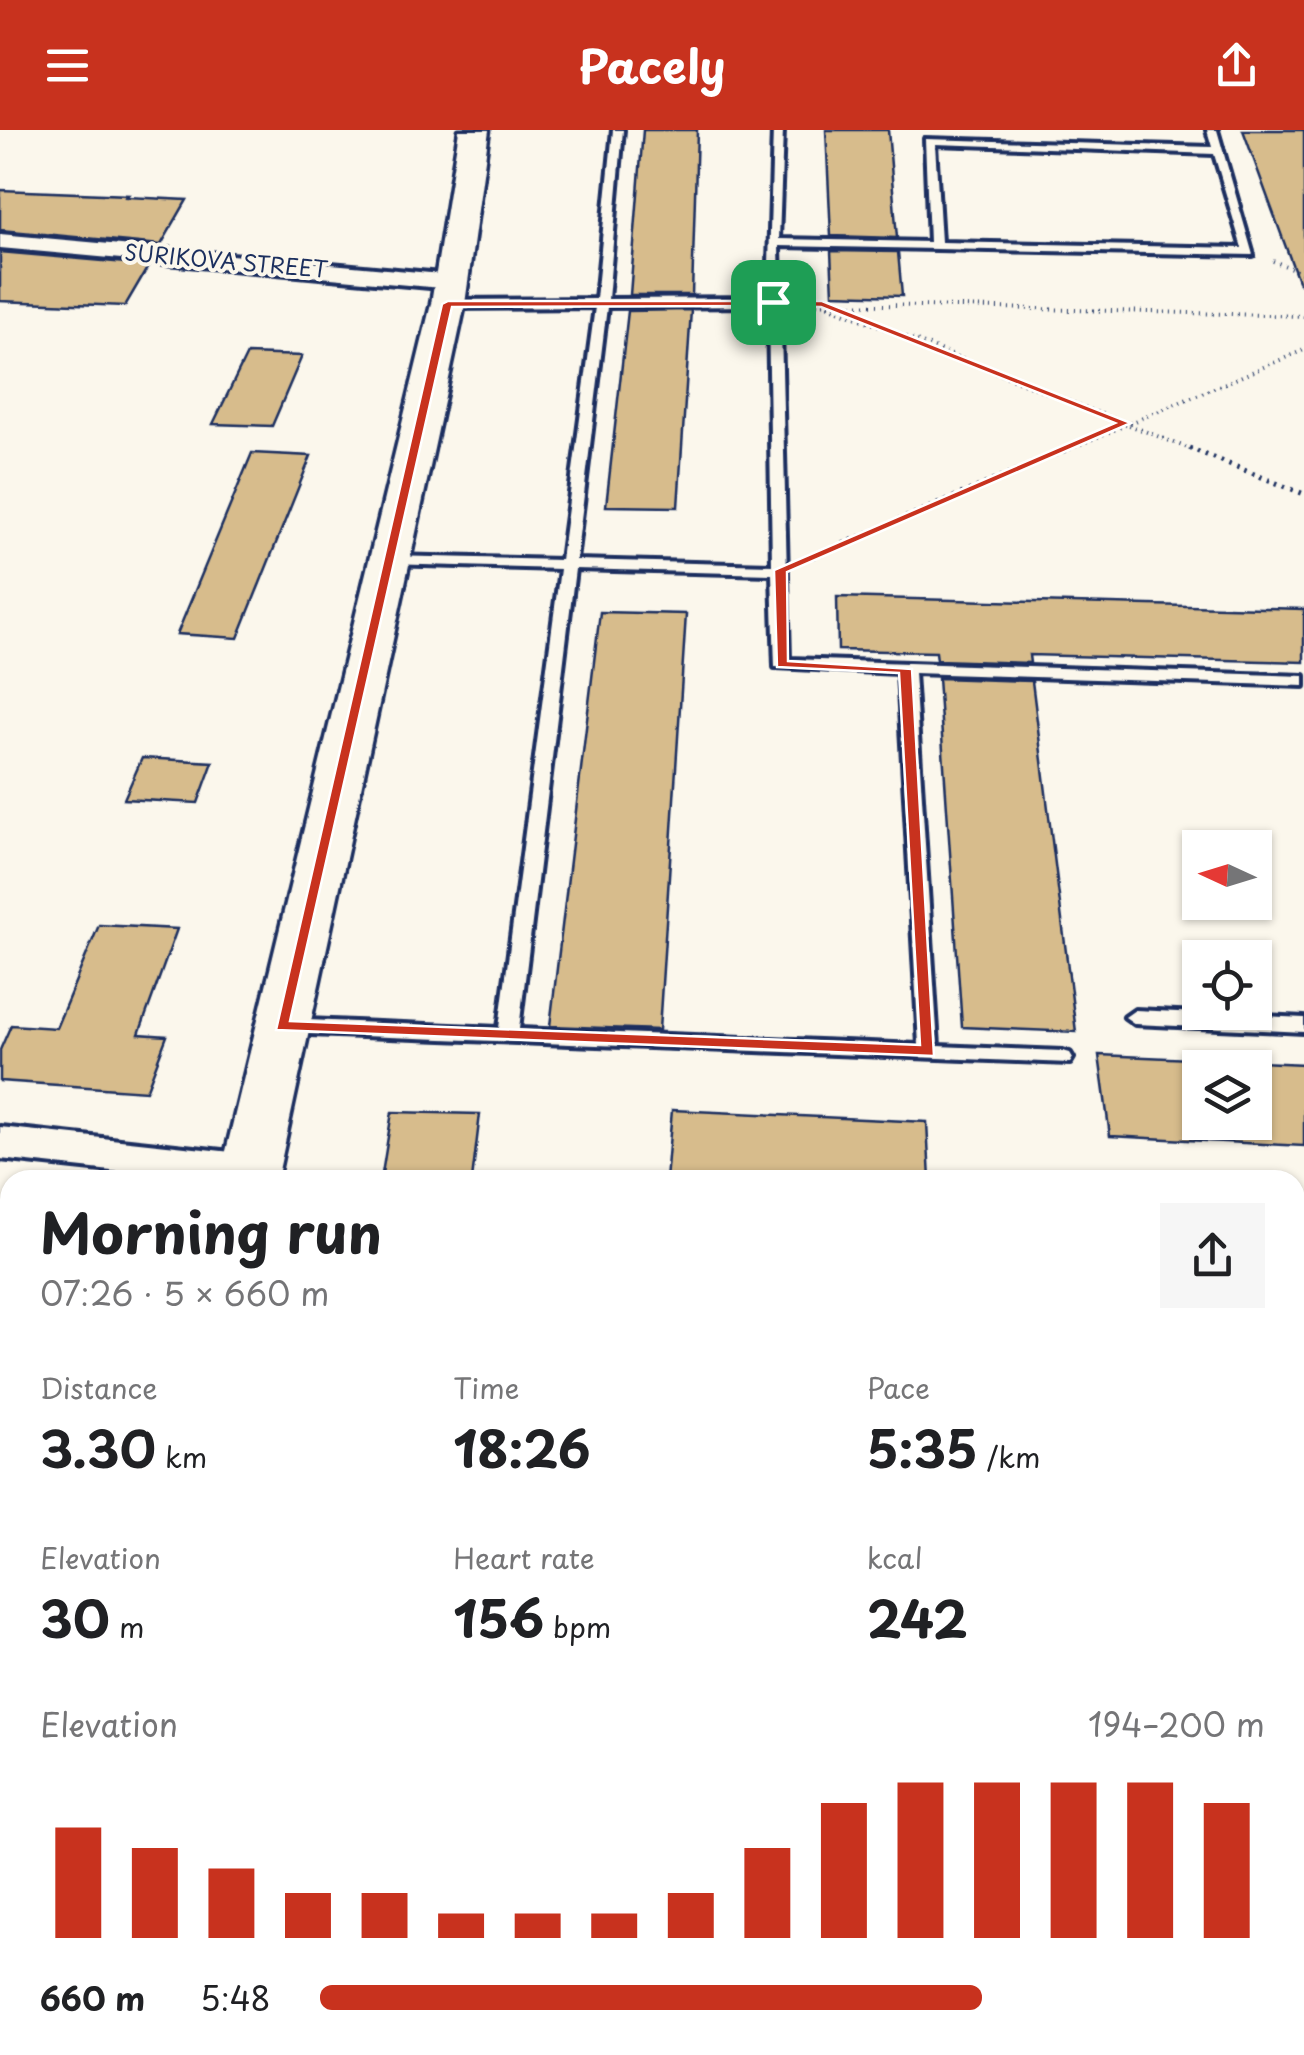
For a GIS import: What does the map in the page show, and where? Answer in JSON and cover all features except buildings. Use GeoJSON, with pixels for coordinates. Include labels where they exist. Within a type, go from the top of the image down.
{"type":"FeatureCollection","features":[{"type":"Feature","properties":{"kind":"street"},"geometry":{"type":"LineString","coordinates":[[250,1170],[450,293],[474,130]]}},
{"type":"Feature","properties":{"kind":"street","name":"SURIKOVA STREET"},"geometry":{"type":"LineString","coordinates":[[0,241],[450,293]]}},
{"type":"Feature","properties":{"kind":"street"},"geometry":{"type":"LineString","coordinates":[[0,1144],[209,1170]]}},
{"type":"Feature","properties":{"kind":"lane"},"geometry":{"type":"LineString","coordinates":[[508,1036],[602,300],[618,130]]}},
{"type":"Feature","properties":{"kind":"lane"},"geometry":{"type":"LineString","coordinates":[[778,130],[772,242],[781,664],[1304,680]]}},
{"type":"Feature","properties":{"kind":"lane"},"geometry":{"type":"LineString","coordinates":[[772,242],[1249,252],[1212,130]]}},
{"type":"Feature","properties":{"kind":"lane"},"geometry":{"type":"LineString","coordinates":[[935,246],[929,141],[1218,151]]}},
{"type":"Feature","properties":{"kind":"lane"},"geometry":{"type":"LineString","coordinates":[[450,293],[773,302]]}},
{"type":"Feature","properties":{"kind":"lane"},"geometry":{"type":"LineString","coordinates":[[388,560],[780,570]]}},
{"type":"Feature","properties":{"kind":"lane"},"geometry":{"type":"LineString","coordinates":[[906,669],[929,1052]]}},
{"type":"Feature","properties":{"kind":"lane"},"geometry":{"type":"LineString","coordinates":[[1135,1017],[1304,1024]]}},
{"type":"Feature","properties":{"kind":"lane"},"geometry":{"type":"LineString","coordinates":[[281,1026],[1064,1058]]}},
{"type":"Feature","properties":{"kind":"path"},"geometry":{"type":"LineString","coordinates":[[773,302],[1304,316]]}},
{"type":"Feature","properties":{"kind":"path"},"geometry":{"type":"LineString","coordinates":[[822,304],[1304,494]]}},
{"type":"Feature","properties":{"kind":"path"},"geometry":{"type":"LineString","coordinates":[[780,570],[1304,350]]}},
{"type":"Feature","properties":{"kind":"route"},"geometry":{"type":"LineString","coordinates":[[602,300],[773,302],[822,304],[1125,423],[780,570],[781,664],[906,669],[929,1052],[281,1026],[448,304],[602,300]]}}]}
